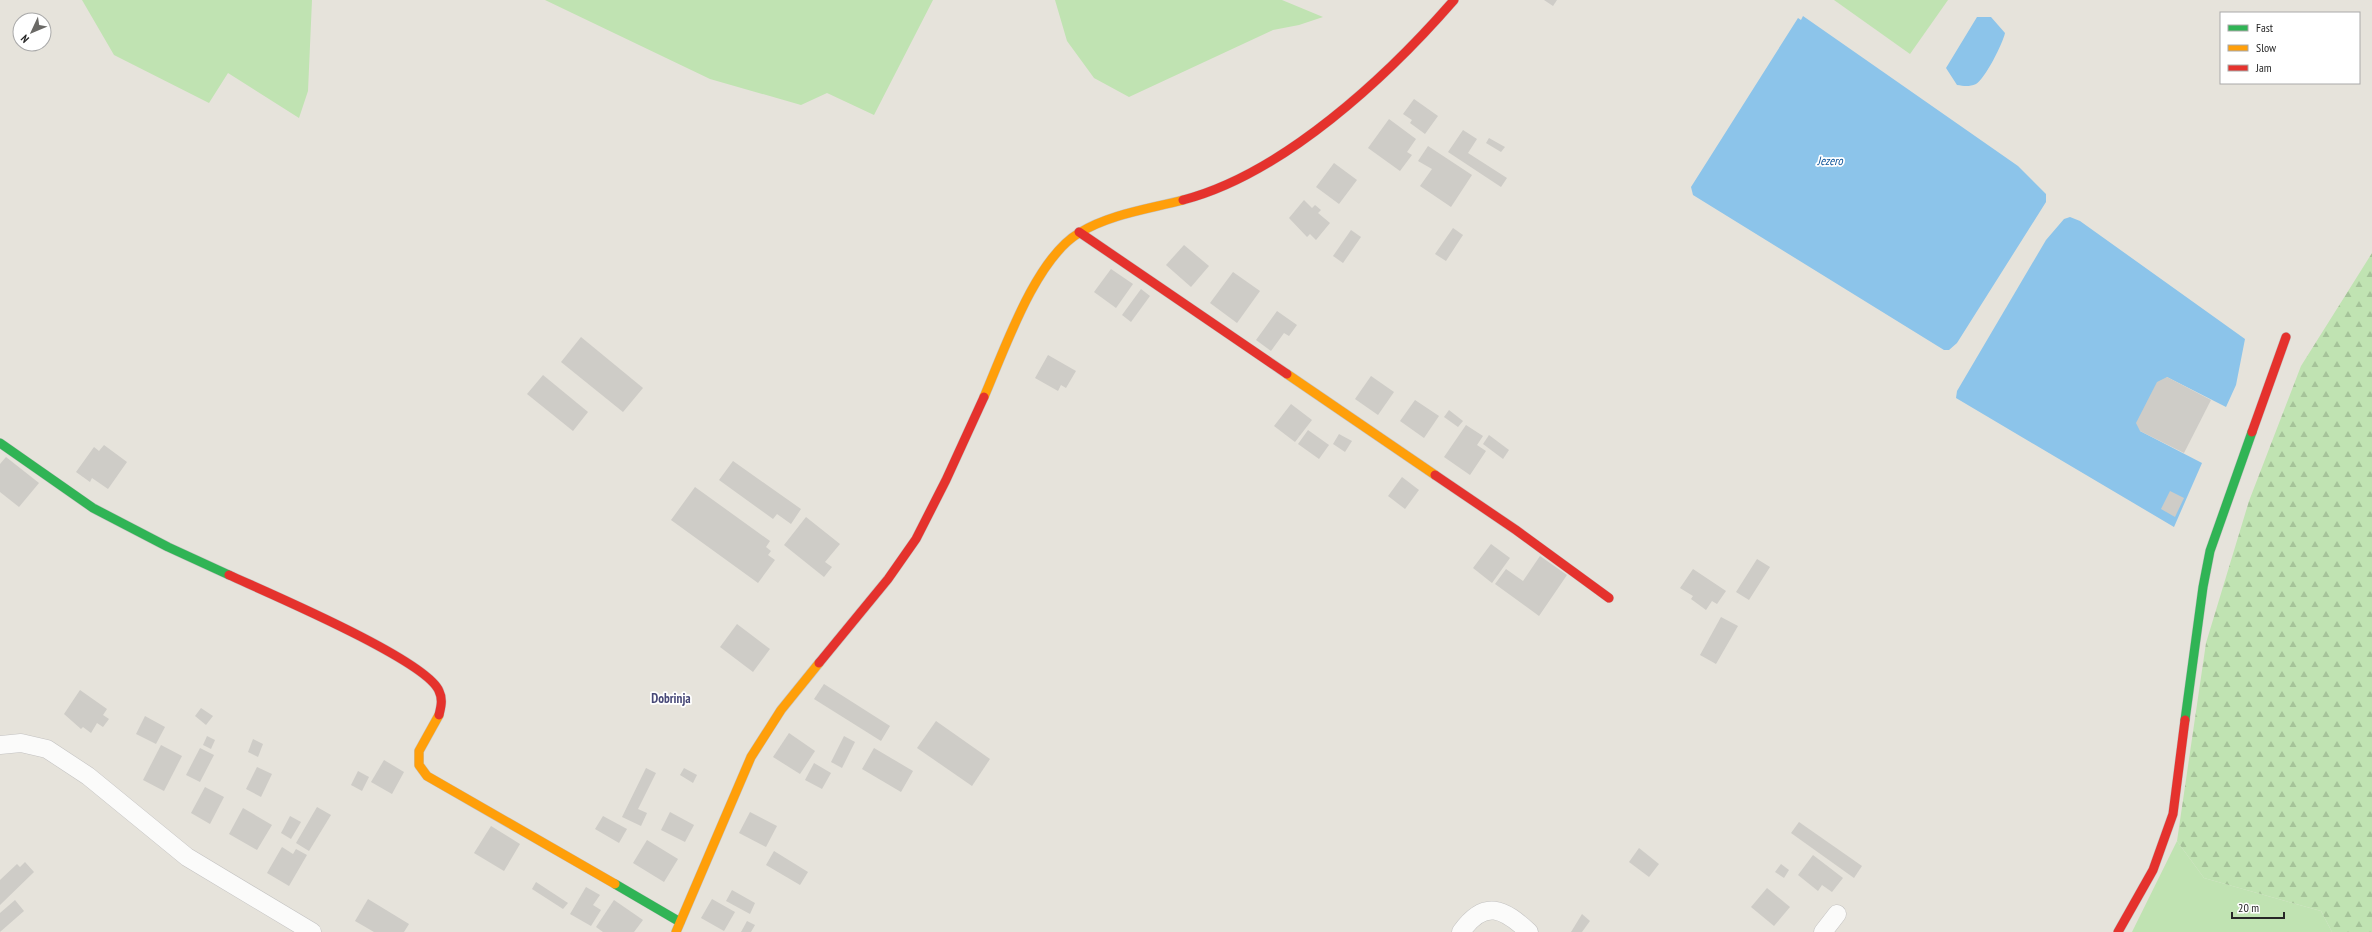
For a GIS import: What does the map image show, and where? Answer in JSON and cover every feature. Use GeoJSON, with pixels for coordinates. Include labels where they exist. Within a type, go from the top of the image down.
{"type":"FeatureCollection","features":[{"type":"Feature","properties":{"kind":"street"},"geometry":{"type":"LineString","coordinates":[[676,932],[751,757],[780,710],[888,579],[916,539],[946,480],[1031,292],[1042,271],[1058,252],[1079,232],[1123,214],[1185,202],[1237,181],[1302,142],[1406,52],[1454,0]]}},
{"type":"Feature","properties":{"kind":"street"},"geometry":{"type":"LineString","coordinates":[[1079,232],[1516,530],[1609,598]]}},
{"type":"Feature","properties":{"kind":"street"},"geometry":{"type":"LineString","coordinates":[[2118,932],[2153,870],[2173,814],[2203,587],[2210,551],[2286,337]]}},
{"type":"Feature","properties":{"kind":"street"},"geometry":{"type":"LineString","coordinates":[[0,443],[93,508],[168,547],[348,629],[425,674],[439,690],[442,704],[439,715],[419,751],[419,765],[427,776],[680,922]]}},
{"type":"Feature","properties":{"kind":"street"},"geometry":{"type":"LineString","coordinates":[[0,745],[21,743],[47,749],[88,776],[187,857],[312,932]]}},
{"type":"Feature","properties":{"kind":"street"},"geometry":{"type":"LineString","coordinates":[[1461,932],[1469,921],[1481,913],[1491,910],[1500,910],[1513,918],[1530,932]]}},
{"type":"Feature","properties":{"kind":"street"},"geometry":{"type":"LineString","coordinates":[[1823,932],[1837,914]]}},
{"type":"Feature","properties":{"kind":"green space"},"geometry":{"type":"Polygon","coordinates":[[[82,0],[312,0],[308,91],[299,118],[228,73],[209,103],[114,55],[82,0]]]}},
{"type":"Feature","properties":{"kind":"green space"},"geometry":{"type":"Polygon","coordinates":[[[545,0],[933,0],[874,115],[827,93],[801,105],[710,79],[545,0]]]}},
{"type":"Feature","properties":{"kind":"green space"},"geometry":{"type":"Polygon","coordinates":[[[1055,0],[1282,0],[1323,17],[1299,25],[1273,30],[1129,97],[1094,78],[1067,41],[1055,0]]]}},
{"type":"Feature","properties":{"kind":"green space"},"geometry":{"type":"Polygon","coordinates":[[[1834,0],[1948,0],[1910,54],[1834,0]]]}},
{"type":"Feature","properties":{"kind":"green space"},"geometry":{"type":"Polygon","coordinates":[[[2372,253],[2372,932],[2332,932],[2321,911],[2204,878],[2177,841],[2206,643],[2249,501],[2301,366],[2372,253]]]}},
{"type":"Feature","properties":{"kind":"green space"},"geometry":{"type":"Polygon","coordinates":[[[2177,841],[2204,878],[2321,911],[2332,932],[2132,932],[2177,841]]]}},
{"type":"Feature","properties":{"kind":"water","name":"Jezero"},"geometry":{"type":"Polygon","coordinates":[[[1803,16],[2018,166],[2046,194],[2046,202],[1957,343],[1949,350],[1944,350],[1693,195],[1691,187],[1798,18],[1801,20],[1803,16]]]}},
{"type":"Feature","properties":{"kind":"water"},"geometry":{"type":"Polygon","coordinates":[[[1977,17],[1991,17],[2005,33],[1993,60],[1980,81],[1971,86],[1957,85],[1946,68],[1977,17]]]}},
{"type":"Feature","properties":{"kind":"water"},"geometry":{"type":"Polygon","coordinates":[[[2070,217],[2080,221],[2245,339],[2236,385],[2226,407],[2167,377],[2140,431],[2202,463],[2174,527],[1956,398],[1957,391],[2046,240],[2064,219],[2070,217]]]}},
{"type":"Feature","properties":{"kind":"building"},"geometry":{"type":"Polygon","coordinates":[[[1544,0],[1557,0],[1553,6],[1544,0]]]}},
{"type":"Feature","properties":{"kind":"building"},"geometry":{"type":"Polygon","coordinates":[[[1414,99],[1438,116],[1425,134],[1410,123],[1412,120],[1403,114],[1414,99]]]}},
{"type":"Feature","properties":{"kind":"building"},"geometry":{"type":"Polygon","coordinates":[[[1389,119],[1416,139],[1407,152],[1412,155],[1400,171],[1368,148],[1389,119]]]}},
{"type":"Feature","properties":{"kind":"building"},"geometry":{"type":"Polygon","coordinates":[[[1463,130],[1477,139],[1468,153],[1507,178],[1501,187],[1448,152],[1463,130]]]}},
{"type":"Feature","properties":{"kind":"building"},"geometry":{"type":"Polygon","coordinates":[[[1489,138],[1505,147],[1501,152],[1486,143],[1489,138]]]}},
{"type":"Feature","properties":{"kind":"building"},"geometry":{"type":"Polygon","coordinates":[[[1428,146],[1472,175],[1451,207],[1420,186],[1432,169],[1418,161],[1428,146]]]}},
{"type":"Feature","properties":{"kind":"building"},"geometry":{"type":"Polygon","coordinates":[[[1334,163],[1357,180],[1339,204],[1316,187],[1334,163]]]}},
{"type":"Feature","properties":{"kind":"building"},"geometry":{"type":"Polygon","coordinates":[[[1304,200],[1312,208],[1315,205],[1321,210],[1318,213],[1330,223],[1316,240],[1310,234],[1307,237],[1289,218],[1304,200]]]}},
{"type":"Feature","properties":{"kind":"building"},"geometry":{"type":"Polygon","coordinates":[[[1453,228],[1463,235],[1446,261],[1435,254],[1453,228]]]}},
{"type":"Feature","properties":{"kind":"building"},"geometry":{"type":"Polygon","coordinates":[[[1351,230],[1361,237],[1343,263],[1333,256],[1351,230]]]}},
{"type":"Feature","properties":{"kind":"building"},"geometry":{"type":"Polygon","coordinates":[[[1184,245],[1209,266],[1191,287],[1166,265],[1184,245]]]}},
{"type":"Feature","properties":{"kind":"building"},"geometry":{"type":"Polygon","coordinates":[[[1111,269],[1133,284],[1116,308],[1094,292],[1111,269]]]}},
{"type":"Feature","properties":{"kind":"building"},"geometry":{"type":"Polygon","coordinates":[[[1233,272],[1260,291],[1237,323],[1210,303],[1233,272]]]}},
{"type":"Feature","properties":{"kind":"building"},"geometry":{"type":"Polygon","coordinates":[[[1141,289],[1150,296],[1131,322],[1122,315],[1141,289]]]}},
{"type":"Feature","properties":{"kind":"building"},"geometry":{"type":"Polygon","coordinates":[[[1277,311],[1297,325],[1289,336],[1284,333],[1271,351],[1256,340],[1277,311]]]}},
{"type":"Feature","properties":{"kind":"building"},"geometry":{"type":"Polygon","coordinates":[[[581,337],[643,388],[623,412],[561,362],[581,337]]]}},
{"type":"Feature","properties":{"kind":"building"},"geometry":{"type":"Polygon","coordinates":[[[1048,355],[1076,371],[1066,388],[1061,385],[1058,391],[1035,378],[1048,355]]]}},
{"type":"Feature","properties":{"kind":"building"},"geometry":{"type":"Polygon","coordinates":[[[543,375],[588,412],[573,431],[527,394],[543,375]]]}},
{"type":"Feature","properties":{"kind":"building"},"geometry":{"type":"Polygon","coordinates":[[[1371,376],[1394,392],[1378,415],[1355,399],[1371,376]]]}},
{"type":"Feature","properties":{"kind":"building"},"geometry":{"type":"Polygon","coordinates":[[[2167,377],[2211,400],[2184,453],[2140,431],[2136,423],[2157,382],[2167,377]]]}},
{"type":"Feature","properties":{"kind":"building"},"geometry":{"type":"Polygon","coordinates":[[[1415,400],[1439,416],[1424,438],[1400,421],[1415,400]]]}},
{"type":"Feature","properties":{"kind":"building"},"geometry":{"type":"Polygon","coordinates":[[[1291,404],[1312,420],[1295,442],[1274,426],[1291,404]]]}},
{"type":"Feature","properties":{"kind":"building"},"geometry":{"type":"Polygon","coordinates":[[[1449,410],[1463,421],[1458,427],[1444,417],[1449,410]]]}},
{"type":"Feature","properties":{"kind":"building"},"geometry":{"type":"Polygon","coordinates":[[[1466,425],[1483,436],[1477,445],[1486,451],[1470,475],[1444,457],[1466,425]]]}},
{"type":"Feature","properties":{"kind":"building"},"geometry":{"type":"Polygon","coordinates":[[[1308,430],[1329,445],[1319,459],[1298,444],[1308,430]]]}},
{"type":"Feature","properties":{"kind":"building"},"geometry":{"type":"Polygon","coordinates":[[[1339,434],[1352,441],[1345,452],[1333,444],[1339,434]]]}},
{"type":"Feature","properties":{"kind":"building"},"geometry":{"type":"Polygon","coordinates":[[[1489,435],[1509,450],[1503,459],[1483,444],[1489,435]]]}},
{"type":"Feature","properties":{"kind":"building"},"geometry":{"type":"Polygon","coordinates":[[[104,445],[127,462],[108,489],[92,478],[90,482],[76,472],[94,447],[99,451],[104,445]]]}},
{"type":"Feature","properties":{"kind":"building"},"geometry":{"type":"Polygon","coordinates":[[[6,457],[39,483],[19,507],[0,492],[0,464],[6,457]]]}},
{"type":"Feature","properties":{"kind":"building"},"geometry":{"type":"Polygon","coordinates":[[[733,461],[801,509],[791,524],[777,514],[773,519],[719,480],[733,461]]]}},
{"type":"Feature","properties":{"kind":"building"},"geometry":{"type":"Polygon","coordinates":[[[1402,477],[1419,490],[1405,509],[1388,496],[1402,477]]]}},
{"type":"Feature","properties":{"kind":"building"},"geometry":{"type":"Polygon","coordinates":[[[695,487],[770,541],[766,547],[771,551],[768,555],[775,560],[758,583],[671,520],[695,487]]]}},
{"type":"Feature","properties":{"kind":"building"},"geometry":{"type":"Polygon","coordinates":[[[2170,491],[2184,498],[2175,517],[2161,509],[2170,491]]]}},
{"type":"Feature","properties":{"kind":"building"},"geometry":{"type":"Polygon","coordinates":[[[806,517],[840,544],[825,562],[832,567],[824,577],[784,545],[806,517]]]}},
{"type":"Feature","properties":{"kind":"building"},"geometry":{"type":"Polygon","coordinates":[[[1491,544],[1510,558],[1492,583],[1473,568],[1491,544]]]}},
{"type":"Feature","properties":{"kind":"building"},"geometry":{"type":"Polygon","coordinates":[[[1540,556],[1567,575],[1539,616],[1495,584],[1506,569],[1523,581],[1540,556]]]}},
{"type":"Feature","properties":{"kind":"building"},"geometry":{"type":"Polygon","coordinates":[[[1757,559],[1770,567],[1749,600],[1736,592],[1757,559]]]}},
{"type":"Feature","properties":{"kind":"building"},"geometry":{"type":"Polygon","coordinates":[[[1693,569],[1726,591],[1717,604],[1712,601],[1706,610],[1691,599],[1693,596],[1680,588],[1693,569]]]}},
{"type":"Feature","properties":{"kind":"building"},"geometry":{"type":"Polygon","coordinates":[[[1721,617],[1738,626],[1716,664],[1700,655],[1721,617]]]}},
{"type":"Feature","properties":{"kind":"building"},"geometry":{"type":"Polygon","coordinates":[[[737,624],[770,649],[753,672],[720,647],[737,624]]]}},
{"type":"Feature","properties":{"kind":"building"},"geometry":{"type":"Polygon","coordinates":[[[824,684],[890,726],[881,741],[814,699],[824,684]]]}},
{"type":"Feature","properties":{"kind":"building"},"geometry":{"type":"Polygon","coordinates":[[[80,690],[107,709],[103,715],[109,719],[103,727],[97,723],[91,733],[83,727],[81,729],[64,714],[80,690]]]}},
{"type":"Feature","properties":{"kind":"building"},"geometry":{"type":"Polygon","coordinates":[[[201,708],[213,716],[206,725],[195,716],[201,708]]]}},
{"type":"Feature","properties":{"kind":"building"},"geometry":{"type":"Polygon","coordinates":[[[145,716],[165,727],[156,744],[136,734],[145,716]]]}},
{"type":"Feature","properties":{"kind":"building"},"geometry":{"type":"Polygon","coordinates":[[[936,721],[990,759],[972,786],[917,748],[936,721]]]}},
{"type":"Feature","properties":{"kind":"building"},"geometry":{"type":"Polygon","coordinates":[[[789,733],[815,751],[800,774],[773,757],[789,733]]]}},
{"type":"Feature","properties":{"kind":"building"},"geometry":{"type":"Polygon","coordinates":[[[207,736],[215,740],[211,749],[203,745],[207,736]]]}},
{"type":"Feature","properties":{"kind":"building"},"geometry":{"type":"Polygon","coordinates":[[[844,736],[855,742],[842,768],[831,762],[844,736]]]}},
{"type":"Feature","properties":{"kind":"building"},"geometry":{"type":"Polygon","coordinates":[[[253,739],[263,744],[258,757],[248,752],[253,739]]]}},
{"type":"Feature","properties":{"kind":"building"},"geometry":{"type":"Polygon","coordinates":[[[161,745],[182,756],[164,791],[143,780],[161,745]]]}},
{"type":"Feature","properties":{"kind":"building"},"geometry":{"type":"Polygon","coordinates":[[[200,748],[214,755],[200,782],[186,775],[200,748]]]}},
{"type":"Feature","properties":{"kind":"building"},"geometry":{"type":"Polygon","coordinates":[[[874,748],[913,771],[901,792],[862,769],[874,748]]]}},
{"type":"Feature","properties":{"kind":"building"},"geometry":{"type":"Polygon","coordinates":[[[384,760],[404,772],[392,794],[371,782],[384,760]]]}},
{"type":"Feature","properties":{"kind":"building"},"geometry":{"type":"Polygon","coordinates":[[[814,763],[831,773],[822,789],[805,780],[814,763]]]}},
{"type":"Feature","properties":{"kind":"building"},"geometry":{"type":"Polygon","coordinates":[[[257,767],[272,774],[261,797],[246,789],[257,767]]]}},
{"type":"Feature","properties":{"kind":"building"},"geometry":{"type":"Polygon","coordinates":[[[646,768],[656,773],[638,809],[647,813],[641,826],[622,817],[646,768]]]}},
{"type":"Feature","properties":{"kind":"building"},"geometry":{"type":"Polygon","coordinates":[[[684,768],[697,775],[693,783],[680,775],[684,768]]]}},
{"type":"Feature","properties":{"kind":"building"},"geometry":{"type":"Polygon","coordinates":[[[358,771],[369,777],[362,791],[351,785],[358,771]]]}},
{"type":"Feature","properties":{"kind":"building"},"geometry":{"type":"Polygon","coordinates":[[[205,787],[224,797],[210,824],[191,813],[205,787]]]}},
{"type":"Feature","properties":{"kind":"building"},"geometry":{"type":"Polygon","coordinates":[[[317,807],[331,815],[309,851],[296,843],[317,807]]]}},
{"type":"Feature","properties":{"kind":"building"},"geometry":{"type":"Polygon","coordinates":[[[243,808],[272,825],[257,850],[229,834],[243,808]]]}},
{"type":"Feature","properties":{"kind":"building"},"geometry":{"type":"Polygon","coordinates":[[[670,812],[694,825],[685,842],[661,830],[670,812]]]}},
{"type":"Feature","properties":{"kind":"building"},"geometry":{"type":"Polygon","coordinates":[[[750,812],[777,826],[766,847],[739,833],[750,812]]]}},
{"type":"Feature","properties":{"kind":"building"},"geometry":{"type":"Polygon","coordinates":[[[290,816],[301,822],[291,839],[281,833],[290,816]]]}},
{"type":"Feature","properties":{"kind":"building"},"geometry":{"type":"Polygon","coordinates":[[[603,816],[627,829],[619,843],[595,829],[603,816]]]}},
{"type":"Feature","properties":{"kind":"building"},"geometry":{"type":"Polygon","coordinates":[[[1799,822],[1862,866],[1854,878],[1791,833],[1799,822]]]}},
{"type":"Feature","properties":{"kind":"building"},"geometry":{"type":"Polygon","coordinates":[[[491,826],[520,844],[504,871],[474,853],[491,826]]]}},
{"type":"Feature","properties":{"kind":"building"},"geometry":{"type":"Polygon","coordinates":[[[647,840],[678,859],[664,882],[633,863],[647,840]]]}},
{"type":"Feature","properties":{"kind":"building"},"geometry":{"type":"Polygon","coordinates":[[[282,847],[293,854],[296,849],[307,855],[289,886],[267,873],[282,847]]]}},
{"type":"Feature","properties":{"kind":"building"},"geometry":{"type":"Polygon","coordinates":[[[1639,848],[1659,864],[1649,877],[1629,862],[1639,848]]]}},
{"type":"Feature","properties":{"kind":"building"},"geometry":{"type":"Polygon","coordinates":[[[774,851],[808,872],[800,885],[766,865],[774,851]]]}},
{"type":"Feature","properties":{"kind":"building"},"geometry":{"type":"Polygon","coordinates":[[[1813,855],[1843,878],[1832,892],[1822,885],[1818,891],[1798,875],[1813,855]]]}},
{"type":"Feature","properties":{"kind":"building"},"geometry":{"type":"Polygon","coordinates":[[[25,862],[34,872],[0,905],[0,880],[17,864],[20,867],[25,862]]]}},
{"type":"Feature","properties":{"kind":"building"},"geometry":{"type":"Polygon","coordinates":[[[1781,864],[1789,870],[1784,878],[1775,872],[1781,864]]]}},
{"type":"Feature","properties":{"kind":"building"},"geometry":{"type":"Polygon","coordinates":[[[536,882],[568,903],[563,909],[532,889],[536,882]]]}},
{"type":"Feature","properties":{"kind":"building"},"geometry":{"type":"Polygon","coordinates":[[[586,887],[600,895],[593,905],[601,910],[591,926],[570,914],[586,887]]]}},
{"type":"Feature","properties":{"kind":"building"},"geometry":{"type":"Polygon","coordinates":[[[1767,888],[1790,907],[1774,926],[1751,907],[1767,888]]]}},
{"type":"Feature","properties":{"kind":"building"},"geometry":{"type":"Polygon","coordinates":[[[732,890],[755,903],[750,914],[726,901],[732,890]]]}},
{"type":"Feature","properties":{"kind":"building"},"geometry":{"type":"Polygon","coordinates":[[[368,899],[409,924],[404,932],[374,932],[355,921],[368,899]]]}},
{"type":"Feature","properties":{"kind":"building"},"geometry":{"type":"Polygon","coordinates":[[[712,899],[735,912],[724,931],[701,918],[712,899]]]}},
{"type":"Feature","properties":{"kind":"building"},"geometry":{"type":"Polygon","coordinates":[[[15,900],[24,911],[0,932],[0,913],[15,900]]]}},
{"type":"Feature","properties":{"kind":"building"},"geometry":{"type":"Polygon","coordinates":[[[614,900],[643,920],[634,932],[603,932],[596,927],[614,900]]]}},
{"type":"Feature","properties":{"kind":"building"},"geometry":{"type":"Polygon","coordinates":[[[1582,914],[1590,921],[1582,932],[1571,932],[1582,914]]]}},
{"type":"Feature","properties":{"kind":"building"},"geometry":{"type":"Polygon","coordinates":[[[747,921],[755,925],[751,932],[741,932],[747,921]]]}},
{"type":"Feature","properties":{"kind":"traffic: fast"},"geometry":{"type":"LineString","coordinates":[[2185,720],[2203,587],[2210,551],[2252,432]]}},
{"type":"Feature","properties":{"kind":"traffic: fast"},"geometry":{"type":"LineString","coordinates":[[0,443],[93,508],[168,547],[229,575]]}},
{"type":"Feature","properties":{"kind":"traffic: fast"},"geometry":{"type":"LineString","coordinates":[[615,884],[680,922]]}},
{"type":"Feature","properties":{"kind":"traffic: slow"},"geometry":{"type":"LineString","coordinates":[[984,397],[1022,308],[1048,263],[1063,246],[1079,233],[1104,221],[1183,200]]}},
{"type":"Feature","properties":{"kind":"traffic: slow"},"geometry":{"type":"LineString","coordinates":[[1287,374],[1435,475]]}},
{"type":"Feature","properties":{"kind":"traffic: slow"},"geometry":{"type":"LineString","coordinates":[[676,932],[751,757],[781,710],[819,663]]}},
{"type":"Feature","properties":{"kind":"traffic: slow"},"geometry":{"type":"LineString","coordinates":[[439,715],[419,751],[419,765],[427,776],[615,884]]}},
{"type":"Feature","properties":{"kind":"traffic: jam"},"geometry":{"type":"LineString","coordinates":[[1183,200],[1221,187],[1258,169],[1295,146],[1331,119],[1365,90],[1427,30],[1454,0]]}},
{"type":"Feature","properties":{"kind":"traffic: jam"},"geometry":{"type":"LineString","coordinates":[[1079,232],[1287,374]]}},
{"type":"Feature","properties":{"kind":"traffic: jam"},"geometry":{"type":"LineString","coordinates":[[2252,432],[2286,337]]}},
{"type":"Feature","properties":{"kind":"traffic: jam"},"geometry":{"type":"LineString","coordinates":[[819,663],[888,579],[916,539],[946,480],[984,397]]}},
{"type":"Feature","properties":{"kind":"traffic: jam"},"geometry":{"type":"LineString","coordinates":[[1435,475],[1516,530],[1609,598]]}},
{"type":"Feature","properties":{"kind":"traffic: jam"},"geometry":{"type":"LineString","coordinates":[[229,575],[309,611],[377,645],[406,662],[428,678],[439,691],[441,700],[439,715]]}},
{"type":"Feature","properties":{"kind":"traffic: jam"},"geometry":{"type":"LineString","coordinates":[[2118,932],[2153,870],[2173,814],[2185,720]]}},
{"type":"Feature","properties":{"kind":"district","name":"Dobrinja"},"geometry":{"type":"Point","coordinates":[671,698]}}]}
